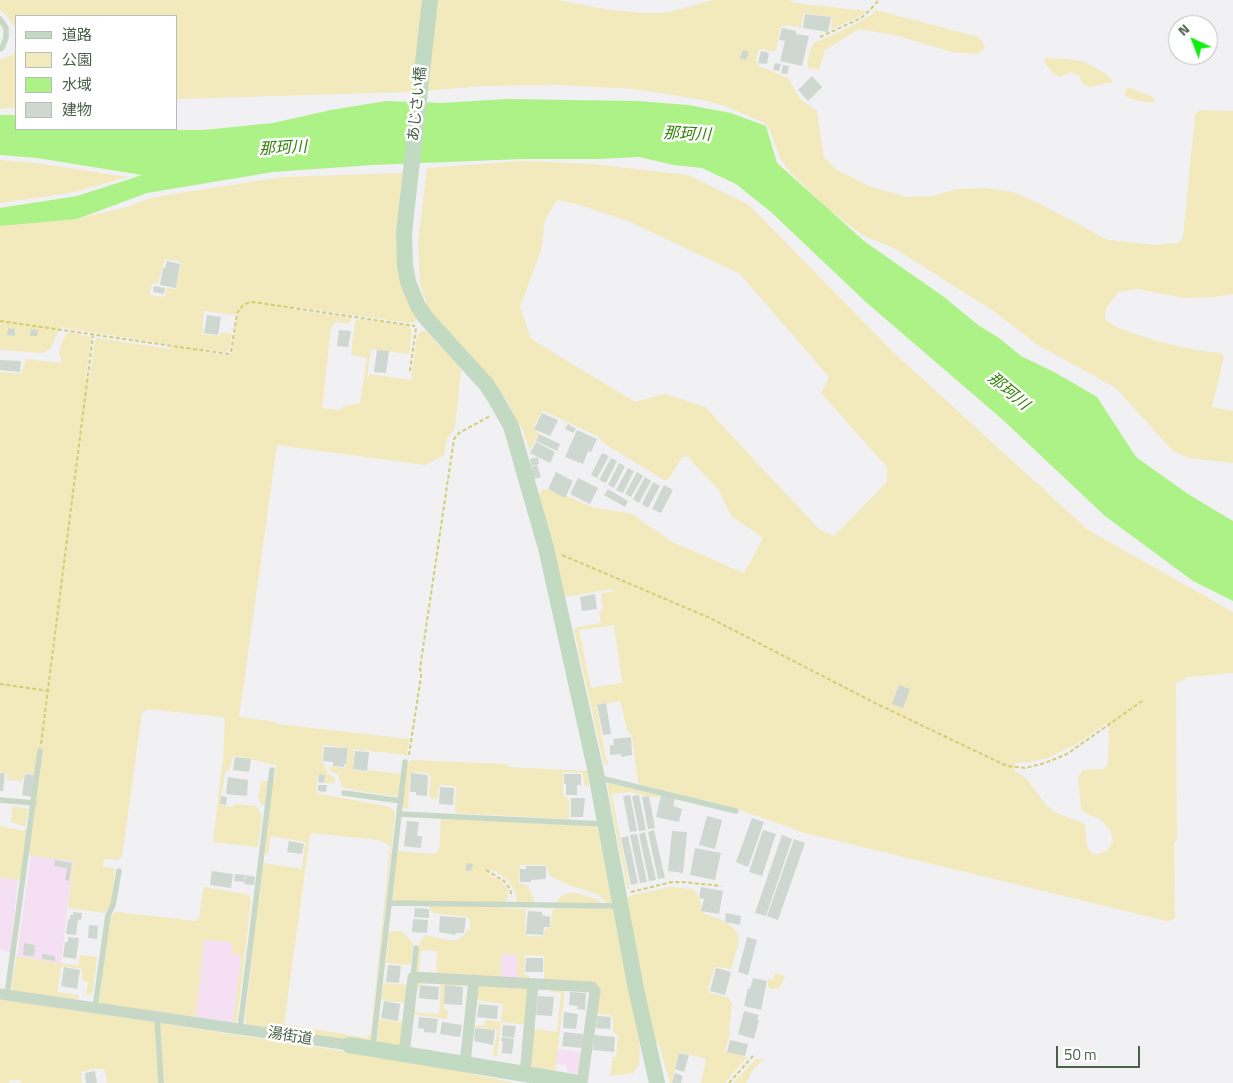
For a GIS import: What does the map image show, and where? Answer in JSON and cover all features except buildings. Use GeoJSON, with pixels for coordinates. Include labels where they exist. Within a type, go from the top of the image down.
{"type":"FeatureCollection","features":[{"type":"Feature","properties":{"kind":"street","name":"あじさい橋"},"geometry":{"type":"LineString","coordinates":[[430,0],[406,208],[404,248],[408,282],[418,306],[423,325],[486,384],[503,410],[530,488],[546,548],[596,777],[657,1083]]}},
{"type":"Feature","properties":{"kind":"street"},"geometry":{"type":"LineString","coordinates":[[404,1054],[413,977],[592,987],[595,991],[581,1083]]}},
{"type":"Feature","properties":{"kind":"street"},"geometry":{"type":"LineString","coordinates":[[465,1063],[474,980]]}},
{"type":"Feature","properties":{"kind":"street"},"geometry":{"type":"LineString","coordinates":[[525,1074],[533,984]]}},
{"type":"Feature","properties":{"kind":"street","name":"湯街道"},"geometry":{"type":"LineString","coordinates":[[4,995],[465,1063],[581,1083]]}},
{"type":"Feature","properties":{"kind":"lane"},"geometry":{"type":"LineString","coordinates":[[0,19],[6,28],[6,38],[0,49]]}},
{"type":"Feature","properties":{"kind":"lane"},"geometry":{"type":"LineString","coordinates":[[4,995],[34,803],[40,750]]}},
{"type":"Feature","properties":{"kind":"lane"},"geometry":{"type":"LineString","coordinates":[[372,1049],[405,762]]}},
{"type":"Feature","properties":{"kind":"lane"},"geometry":{"type":"LineString","coordinates":[[240,1029],[272,770]]}},
{"type":"Feature","properties":{"kind":"lane"},"geometry":{"type":"LineString","coordinates":[[596,777],[736,811]]}},
{"type":"Feature","properties":{"kind":"lane"},"geometry":{"type":"LineString","coordinates":[[344,793],[401,801]]}},
{"type":"Feature","properties":{"kind":"lane"},"geometry":{"type":"LineString","coordinates":[[0,800],[34,803]]}},
{"type":"Feature","properties":{"kind":"lane"},"geometry":{"type":"LineString","coordinates":[[399,814],[605,824]]}},
{"type":"Feature","properties":{"kind":"lane"},"geometry":{"type":"LineString","coordinates":[[95,1008],[108,915],[114,906],[119,872]]}},
{"type":"Feature","properties":{"kind":"lane"},"geometry":{"type":"LineString","coordinates":[[389,904],[511,906],[620,901]]}},
{"type":"Feature","properties":{"kind":"lane"},"geometry":{"type":"LineString","coordinates":[[413,977],[416,948]]}},
{"type":"Feature","properties":{"kind":"lane"},"geometry":{"type":"LineString","coordinates":[[157,1017],[161,1083]]}},
{"type":"Feature","properties":{"kind":"path"},"geometry":{"type":"LineString","coordinates":[[820,37],[861,18],[879,0]]}},
{"type":"Feature","properties":{"kind":"path"},"geometry":{"type":"LineString","coordinates":[[0,321],[228,354],[231,352],[237,313],[244,304],[253,302],[423,325],[410,371]]}},
{"type":"Feature","properties":{"kind":"path"},"geometry":{"type":"LineString","coordinates":[[40,750],[93,335]]}},
{"type":"Feature","properties":{"kind":"path"},"geometry":{"type":"LineString","coordinates":[[405,762],[410,754],[421,676],[420,668],[454,439],[459,433],[503,410]]}},
{"type":"Feature","properties":{"kind":"path"},"geometry":{"type":"LineString","coordinates":[[546,548],[710,618],[885,708],[1007,766],[1025,768],[1046,763],[1067,754],[1142,701]]}},
{"type":"Feature","properties":{"kind":"path"},"geometry":{"type":"LineString","coordinates":[[0,684],[49,691]]}},
{"type":"Feature","properties":{"kind":"path"},"geometry":{"type":"LineString","coordinates":[[486,870],[500,878],[510,889],[512,896],[511,906]]}},
{"type":"Feature","properties":{"kind":"path"},"geometry":{"type":"LineString","coordinates":[[620,901],[672,882],[721,886]]}},
{"type":"Feature","properties":{"kind":"path"},"geometry":{"type":"LineString","coordinates":[[729,1083],[753,1056]]}},
{"type":"Feature","properties":{"kind":"green space"},"geometry":{"type":"Polygon","coordinates":[[[0,0],[557,0],[604,9],[640,13],[666,13],[713,0],[790,0],[794,3],[866,11],[860,16],[831,29],[832,17],[805,13],[801,28],[789,25],[783,26],[780,29],[774,52],[763,49],[758,51],[756,61],[759,66],[788,78],[800,99],[817,111],[824,158],[837,170],[871,187],[907,197],[932,196],[958,189],[984,188],[1013,192],[1108,240],[1155,245],[1178,243],[1183,238],[1195,115],[1200,110],[1233,111],[1233,294],[1184,298],[1137,289],[1119,292],[1106,308],[1105,320],[1118,328],[1156,341],[1195,350],[1220,353],[1224,356],[1212,407],[1233,411],[1233,463],[1189,458],[1173,451],[1116,388],[1038,345],[992,310],[894,248],[864,236],[828,209],[791,173],[781,160],[767,124],[728,107],[703,100],[635,89],[556,85],[483,86],[411,92],[178,99],[178,15],[15,15],[15,27],[0,10],[0,0]]]}},
{"type":"Feature","properties":{"kind":"green space"},"geometry":{"type":"Polygon","coordinates":[[[876,10],[978,37],[985,48],[977,54],[952,52],[899,36],[859,29],[825,50],[819,70],[809,68],[807,65],[810,50],[815,42],[870,16],[876,10]]]}},
{"type":"Feature","properties":{"kind":"green space"},"geometry":{"type":"Polygon","coordinates":[[[15,49],[15,107],[0,109],[0,60],[14,54],[15,49]]]}},
{"type":"Feature","properties":{"kind":"green space"},"geometry":{"type":"Polygon","coordinates":[[[1044,58],[1085,62],[1108,75],[1113,82],[1090,87],[1084,85],[1078,75],[1070,72],[1059,76],[1054,74],[1047,66],[1044,58]]]}},
{"type":"Feature","properties":{"kind":"green space"},"geometry":{"type":"Polygon","coordinates":[[[1131,88],[1153,97],[1156,102],[1145,102],[1129,98],[1125,95],[1125,90],[1131,88]]]}},
{"type":"Feature","properties":{"kind":"green space"},"geometry":{"type":"Polygon","coordinates":[[[0,160],[35,163],[128,177],[69,193],[0,203],[0,160]]]}},
{"type":"Feature","properties":{"kind":"green space"},"geometry":{"type":"Polygon","coordinates":[[[523,161],[592,164],[688,175],[749,205],[893,352],[1088,530],[1233,612],[1233,673],[1188,677],[1176,683],[1177,841],[1174,841],[1175,919],[1167,921],[805,833],[729,806],[641,785],[638,782],[632,737],[627,729],[620,701],[596,705],[608,762],[607,765],[604,764],[574,630],[577,627],[601,623],[599,613],[603,609],[601,594],[614,591],[613,589],[564,597],[538,495],[545,489],[592,507],[632,514],[672,542],[744,573],[762,540],[761,536],[731,516],[719,490],[687,456],[682,457],[668,480],[664,480],[605,444],[597,436],[544,411],[534,426],[535,430],[539,433],[530,450],[521,426],[495,383],[429,310],[420,284],[418,242],[427,168],[523,161]],[[557,200],[545,220],[541,250],[520,307],[531,339],[635,402],[665,394],[705,407],[819,529],[834,536],[887,482],[887,467],[821,393],[829,377],[740,274],[628,221],[577,204],[557,200]],[[614,625],[579,630],[591,688],[622,683],[614,625]],[[1107,723],[1078,743],[1048,758],[1015,763],[1014,770],[1027,779],[1045,804],[1054,812],[1085,824],[1087,847],[1094,855],[1107,851],[1113,842],[1111,831],[1100,819],[1087,814],[1081,809],[1078,777],[1083,770],[1103,769],[1108,765],[1109,728],[1107,723]]]}},
{"type":"Feature","properties":{"kind":"green space"},"geometry":{"type":"Polygon","coordinates":[[[403,173],[396,235],[398,263],[417,319],[415,322],[410,323],[296,307],[290,309],[351,318],[349,324],[336,322],[331,327],[322,408],[339,410],[343,407],[360,403],[367,358],[351,355],[355,322],[359,319],[409,326],[412,331],[409,354],[371,349],[367,378],[370,374],[411,380],[417,336],[421,331],[426,331],[461,369],[455,428],[447,439],[444,455],[425,465],[277,445],[239,717],[276,722],[277,724],[409,739],[407,755],[354,749],[353,770],[400,774],[399,797],[342,787],[338,774],[330,771],[329,768],[330,766],[343,768],[346,766],[349,748],[323,745],[322,761],[328,774],[335,778],[335,781],[334,783],[324,783],[325,775],[318,774],[316,793],[390,807],[395,813],[372,1039],[366,1042],[246,1025],[258,898],[261,897],[259,896],[263,863],[302,869],[305,842],[271,836],[267,855],[265,854],[268,808],[261,804],[258,797],[261,782],[275,780],[276,765],[233,756],[230,768],[225,773],[220,805],[231,807],[237,804],[256,806],[262,816],[258,847],[213,842],[223,758],[225,720],[223,717],[148,709],[142,712],[122,856],[117,860],[104,859],[103,867],[115,868],[111,904],[104,913],[68,908],[73,861],[31,856],[26,853],[22,878],[18,880],[0,878],[0,826],[23,831],[28,828],[36,777],[32,774],[24,773],[23,781],[7,780],[7,773],[0,772],[0,372],[21,374],[26,359],[60,363],[62,360],[59,354],[62,342],[68,332],[91,337],[86,377],[90,377],[95,340],[97,338],[170,349],[174,345],[60,327],[51,348],[43,353],[0,350],[0,226],[77,219],[123,208],[155,197],[283,177],[403,173]],[[165,259],[158,283],[152,285],[149,295],[165,297],[167,288],[176,289],[181,262],[165,259]],[[238,309],[235,315],[204,311],[202,334],[219,336],[222,332],[232,334],[229,350],[225,352],[201,349],[200,351],[228,356],[232,353],[238,309]],[[312,833],[310,835],[284,1024],[367,1038],[371,1033],[390,846],[379,840],[312,833]]]}},
{"type":"Feature","properties":{"kind":"green space"},"geometry":{"type":"Polygon","coordinates":[[[412,760],[507,764],[509,767],[588,771],[589,786],[584,786],[583,773],[563,772],[563,796],[569,799],[569,819],[455,813],[456,788],[454,786],[441,785],[438,788],[438,797],[436,799],[430,798],[431,776],[428,773],[414,772],[410,776],[408,807],[405,809],[402,806],[407,763],[412,760]]]}},
{"type":"Feature","properties":{"kind":"green space"},"geometry":{"type":"Polygon","coordinates":[[[607,783],[659,795],[658,798],[630,792],[612,794],[630,889],[627,888],[607,783]]]}},
{"type":"Feature","properties":{"kind":"green space"},"geometry":{"type":"Polygon","coordinates":[[[12,806],[29,809],[25,827],[11,822],[12,806]]]}},
{"type":"Feature","properties":{"kind":"green space"},"geometry":{"type":"Polygon","coordinates":[[[443,817],[592,826],[598,828],[612,904],[608,904],[597,894],[569,885],[550,876],[546,865],[520,865],[519,883],[528,886],[534,903],[517,903],[516,894],[508,880],[495,871],[490,870],[488,874],[501,881],[508,890],[506,903],[499,903],[501,908],[526,909],[525,933],[528,936],[542,937],[545,929],[551,926],[552,911],[556,908],[613,908],[640,1045],[639,1065],[633,1073],[610,1076],[613,1057],[616,1057],[618,1036],[613,1031],[613,1018],[610,1015],[596,1014],[597,990],[544,979],[544,956],[525,955],[524,974],[529,976],[529,981],[519,980],[517,958],[502,954],[501,979],[436,976],[437,951],[421,950],[419,971],[422,973],[420,975],[416,971],[418,947],[425,935],[458,940],[465,934],[466,930],[470,930],[470,920],[467,917],[433,913],[426,903],[392,901],[396,852],[434,854],[439,850],[441,819],[443,817]]]}},
{"type":"Feature","properties":{"kind":"green space"},"geometry":{"type":"Polygon","coordinates":[[[205,887],[249,895],[251,901],[237,1021],[233,1022],[241,956],[232,953],[232,945],[229,942],[208,940],[196,1017],[99,1004],[110,916],[116,912],[196,921],[199,919],[203,889],[205,887]]]}},
{"type":"Feature","properties":{"kind":"green space"},"geometry":{"type":"Polygon","coordinates":[[[670,887],[692,889],[696,892],[705,914],[720,919],[737,932],[739,941],[731,969],[717,967],[714,969],[708,990],[711,993],[727,997],[732,1003],[730,1034],[725,1051],[747,1057],[725,1083],[701,1083],[706,1059],[679,1052],[672,1083],[670,1083],[659,1045],[654,1040],[624,901],[629,896],[670,887]]]}},
{"type":"Feature","properties":{"kind":"green space"},"geometry":{"type":"Polygon","coordinates":[[[572,892],[593,898],[602,903],[556,903],[561,896],[572,892]]]}},
{"type":"Feature","properties":{"kind":"green space"},"geometry":{"type":"Polygon","coordinates":[[[392,931],[402,931],[413,943],[411,963],[408,965],[386,963],[389,933],[392,931]]]}},
{"type":"Feature","properties":{"kind":"green space"},"geometry":{"type":"Polygon","coordinates":[[[80,955],[97,957],[93,991],[89,995],[86,994],[88,982],[82,980],[82,969],[61,966],[57,992],[79,995],[79,998],[15,992],[11,988],[17,956],[78,966],[80,955]]]}},
{"type":"Feature","properties":{"kind":"green space"},"geometry":{"type":"Polygon","coordinates":[[[775,973],[785,976],[779,988],[772,989],[768,987],[768,979],[773,980],[775,973]]]}},
{"type":"Feature","properties":{"kind":"green space"},"geometry":{"type":"Polygon","coordinates":[[[417,982],[468,984],[468,986],[445,986],[444,1009],[448,1010],[447,1019],[412,1014],[413,1012],[439,1014],[441,986],[439,984],[420,984],[416,992],[417,982]]]}},
{"type":"Feature","properties":{"kind":"green space"},"geometry":{"type":"Polygon","coordinates":[[[384,983],[408,985],[407,1003],[381,1000],[384,983]]]}},
{"type":"Feature","properties":{"kind":"green space"},"geometry":{"type":"Polygon","coordinates":[[[480,984],[528,987],[527,1025],[501,1022],[503,1004],[476,1000],[477,988],[480,984]]]}},
{"type":"Feature","properties":{"kind":"green space"},"geometry":{"type":"Polygon","coordinates":[[[565,989],[555,1071],[531,1067],[532,1029],[557,1032],[561,993],[550,992],[550,990],[565,989]]]}},
{"type":"Feature","properties":{"kind":"green space"},"geometry":{"type":"Polygon","coordinates":[[[0,999],[441,1066],[514,1083],[107,1083],[104,1069],[93,1069],[81,1072],[82,1083],[21,1083],[20,1080],[9,1080],[9,1083],[0,1083],[0,999]]]}},
{"type":"Feature","properties":{"kind":"green space"},"geometry":{"type":"Polygon","coordinates":[[[379,1019],[404,1023],[401,1048],[378,1045],[379,1019]]]}},
{"type":"Feature","properties":{"kind":"green space"},"geometry":{"type":"Polygon","coordinates":[[[486,1020],[501,1022],[497,1056],[493,1056],[498,1030],[472,1027],[473,1025],[483,1026],[486,1020]]]}},
{"type":"Feature","properties":{"kind":"green space"},"geometry":{"type":"Polygon","coordinates":[[[756,1059],[764,1059],[754,1068],[746,1083],[733,1083],[756,1059]]]}},
{"type":"Feature","properties":{"kind":"sand"},"geometry":{"type":"Polygon","coordinates":[[[31,856],[73,861],[61,964],[17,956],[31,856]]]}},
{"type":"Feature","properties":{"kind":"sand"},"geometry":{"type":"Polygon","coordinates":[[[0,878],[18,880],[10,952],[0,949],[0,878]]]}},
{"type":"Feature","properties":{"kind":"sand"},"geometry":{"type":"Polygon","coordinates":[[[204,940],[229,942],[232,945],[232,953],[241,955],[233,1022],[196,1017],[204,940]]]}},
{"type":"Feature","properties":{"kind":"sand"},"geometry":{"type":"Polygon","coordinates":[[[502,954],[514,954],[517,958],[519,980],[501,979],[502,954]]]}},
{"type":"Feature","properties":{"kind":"sand"},"geometry":{"type":"Polygon","coordinates":[[[558,1049],[581,1052],[580,1071],[577,1073],[567,1072],[567,1065],[556,1064],[558,1049]]]}},
{"type":"Feature","properties":{"kind":"water","name":"那珂川"},"geometry":{"type":"Polygon","coordinates":[[[507,99],[638,101],[688,105],[731,113],[766,126],[777,163],[864,241],[944,297],[978,325],[999,338],[1021,356],[1056,373],[1097,397],[1136,457],[1188,494],[1233,521],[1233,601],[1193,581],[1105,516],[1003,420],[867,303],[771,212],[736,184],[702,168],[674,165],[639,157],[522,159],[372,165],[273,172],[147,193],[77,219],[0,226],[0,208],[77,196],[142,175],[37,158],[0,155],[0,115],[15,115],[15,130],[203,130],[273,123],[331,110],[386,101],[441,103],[507,99]]]}}]}
